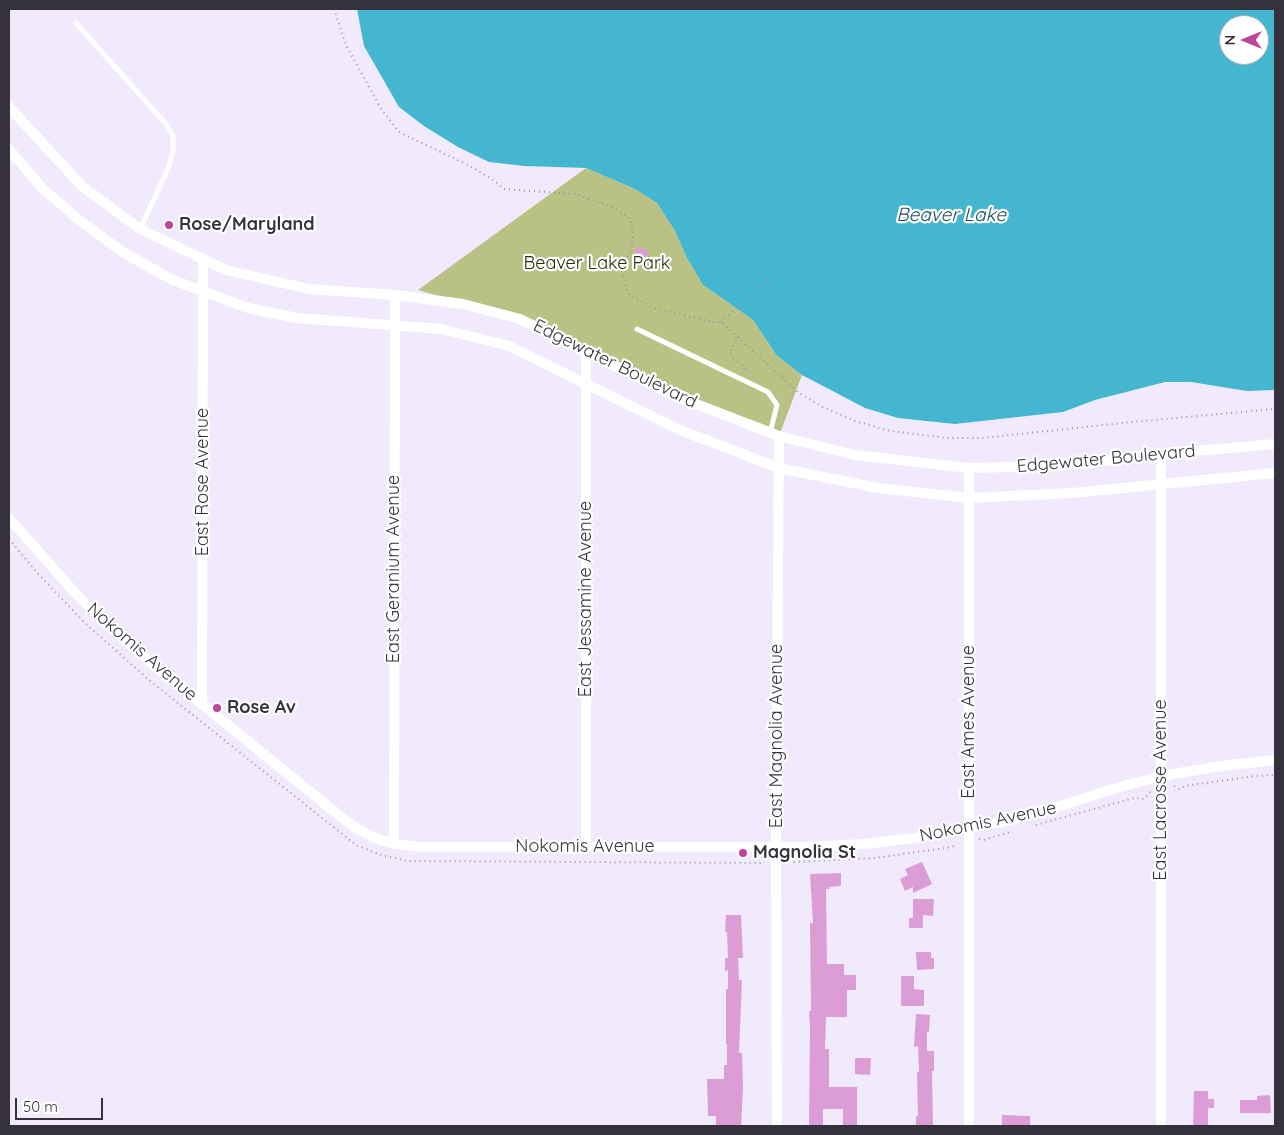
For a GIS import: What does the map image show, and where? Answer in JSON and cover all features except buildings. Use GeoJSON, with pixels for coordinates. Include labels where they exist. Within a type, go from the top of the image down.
{"type":"FeatureCollection","features":[{"type":"Feature","properties":{"kind":"street","name":"Edgewater Boulevard"},"geometry":{"type":"LineString","coordinates":[[9,107],[82,186],[140,229],[226,270],[308,289],[395,295],[463,304],[520,319],[678,397],[775,434],[855,455],[969,468],[1062,466],[1162,454],[1275,444]]}},
{"type":"Feature","properties":{"kind":"street","name":"Edgewater Boulevard"},"geometry":{"type":"LineString","coordinates":[[9,149],[42,188],[86,225],[124,253],[173,280],[248,308],[297,318],[442,329],[509,346],[586,382],[680,430],[779,468],[878,488],[969,498],[1072,492],[1275,473]]}},
{"type":"Feature","properties":{"kind":"street","name":"East Rose Avenue"},"geometry":{"type":"LineString","coordinates":[[202,704],[203,259]]}},
{"type":"Feature","properties":{"kind":"street","name":"East Geranium Avenue"},"geometry":{"type":"LineString","coordinates":[[394,844],[395,295]]}},
{"type":"Feature","properties":{"kind":"street","name":"East Jessamine Avenue"},"geometry":{"type":"LineString","coordinates":[[586,352],[586,847]]}},
{"type":"Feature","properties":{"kind":"street","name":"East Magnolia Avenue"},"geometry":{"type":"LineString","coordinates":[[775,434],[779,468],[776,847],[777,1126]]}},
{"type":"Feature","properties":{"kind":"street","name":"East Lacrosse Avenue"},"geometry":{"type":"LineString","coordinates":[[1161,1126],[1162,454]]}},
{"type":"Feature","properties":{"kind":"street","name":"East Ames Avenue"},"geometry":{"type":"LineString","coordinates":[[969,468],[969,1126]]}},
{"type":"Feature","properties":{"kind":"street","name":"Nokomis Avenue"},"geometry":{"type":"LineString","coordinates":[[9,518],[64,582],[108,625],[202,704],[351,824],[375,838],[394,844],[421,847],[776,847],[864,844],[969,829],[1042,811],[1161,776],[1220,766],[1275,760]]}},
{"type":"Feature","properties":{"kind":"lane"},"geometry":{"type":"LineString","coordinates":[[76,23],[166,124],[173,136],[174,152],[168,169],[140,229]]}},
{"type":"Feature","properties":{"kind":"lane"},"geometry":{"type":"LineString","coordinates":[[637,329],[768,392],[777,405],[775,434]]}},
{"type":"Feature","properties":{"kind":"path"},"geometry":{"type":"LineString","coordinates":[[334,9],[346,45],[380,107],[399,132],[470,166],[495,181],[504,189],[576,194],[612,207],[630,219],[633,233],[632,246],[625,265],[623,278],[630,296],[654,308],[721,322],[799,392],[823,408],[855,421],[890,431],[947,438],[984,438],[1121,423],[1275,410]]}},
{"type":"Feature","properties":{"kind":"path"},"geometry":{"type":"LineString","coordinates":[[761,273],[773,286]]}},
{"type":"Feature","properties":{"kind":"path"},"geometry":{"type":"LineString","coordinates":[[721,322],[767,280]]}},
{"type":"Feature","properties":{"kind":"path"},"geometry":{"type":"LineString","coordinates":[[739,337],[732,346],[730,354],[734,360],[744,366],[746,371],[744,382]]}},
{"type":"Feature","properties":{"kind":"path"},"geometry":{"type":"LineString","coordinates":[[9,539],[40,576],[86,624],[149,680],[356,845],[378,854],[407,861],[762,863],[766,860]]}},
{"type":"Feature","properties":{"kind":"path"},"geometry":{"type":"LineString","coordinates":[[1174,786],[1179,789],[1185,786],[1275,775]]}},
{"type":"Feature","properties":{"kind":"path"},"geometry":{"type":"LineString","coordinates":[[1030,827],[1134,798],[1144,799],[1150,792]]}},
{"type":"Feature","properties":{"kind":"path"},"geometry":{"type":"LineString","coordinates":[[979,839],[983,840],[1012,832]]}},
{"type":"Feature","properties":{"kind":"path"},"geometry":{"type":"LineString","coordinates":[[790,858],[793,862],[875,858],[952,847],[957,844]]}},
{"type":"Feature","properties":{"kind":"green space","name":"Beaver Lake Park"},"geometry":{"type":"Polygon","coordinates":[[[586,168],[635,189],[657,203],[675,231],[687,258],[703,285],[753,320],[777,356],[802,375],[779,436],[678,397],[520,319],[418,290],[586,168]]]}},
{"type":"Feature","properties":{"kind":"water","name":"Beaver Lake"},"geometry":{"type":"Polygon","coordinates":[[[357,9],[1275,9],[1275,390],[1247,391],[1191,382],[1165,382],[1095,400],[1063,412],[955,424],[898,418],[865,408],[802,375],[777,356],[753,320],[703,285],[687,258],[675,231],[657,203],[635,189],[586,168],[524,166],[489,162],[458,147],[424,126],[399,107],[364,46],[357,9]]]}},
{"type":"Feature","properties":{"kind":"place","name":"Rose/Maryland"},"geometry":{"type":"Point","coordinates":[169,225]}},
{"type":"Feature","properties":{"kind":"place","name":"Rose Av"},"geometry":{"type":"Point","coordinates":[217,708]}},
{"type":"Feature","properties":{"kind":"place","name":"Magnolia St"},"geometry":{"type":"Point","coordinates":[743,853]}}]}
